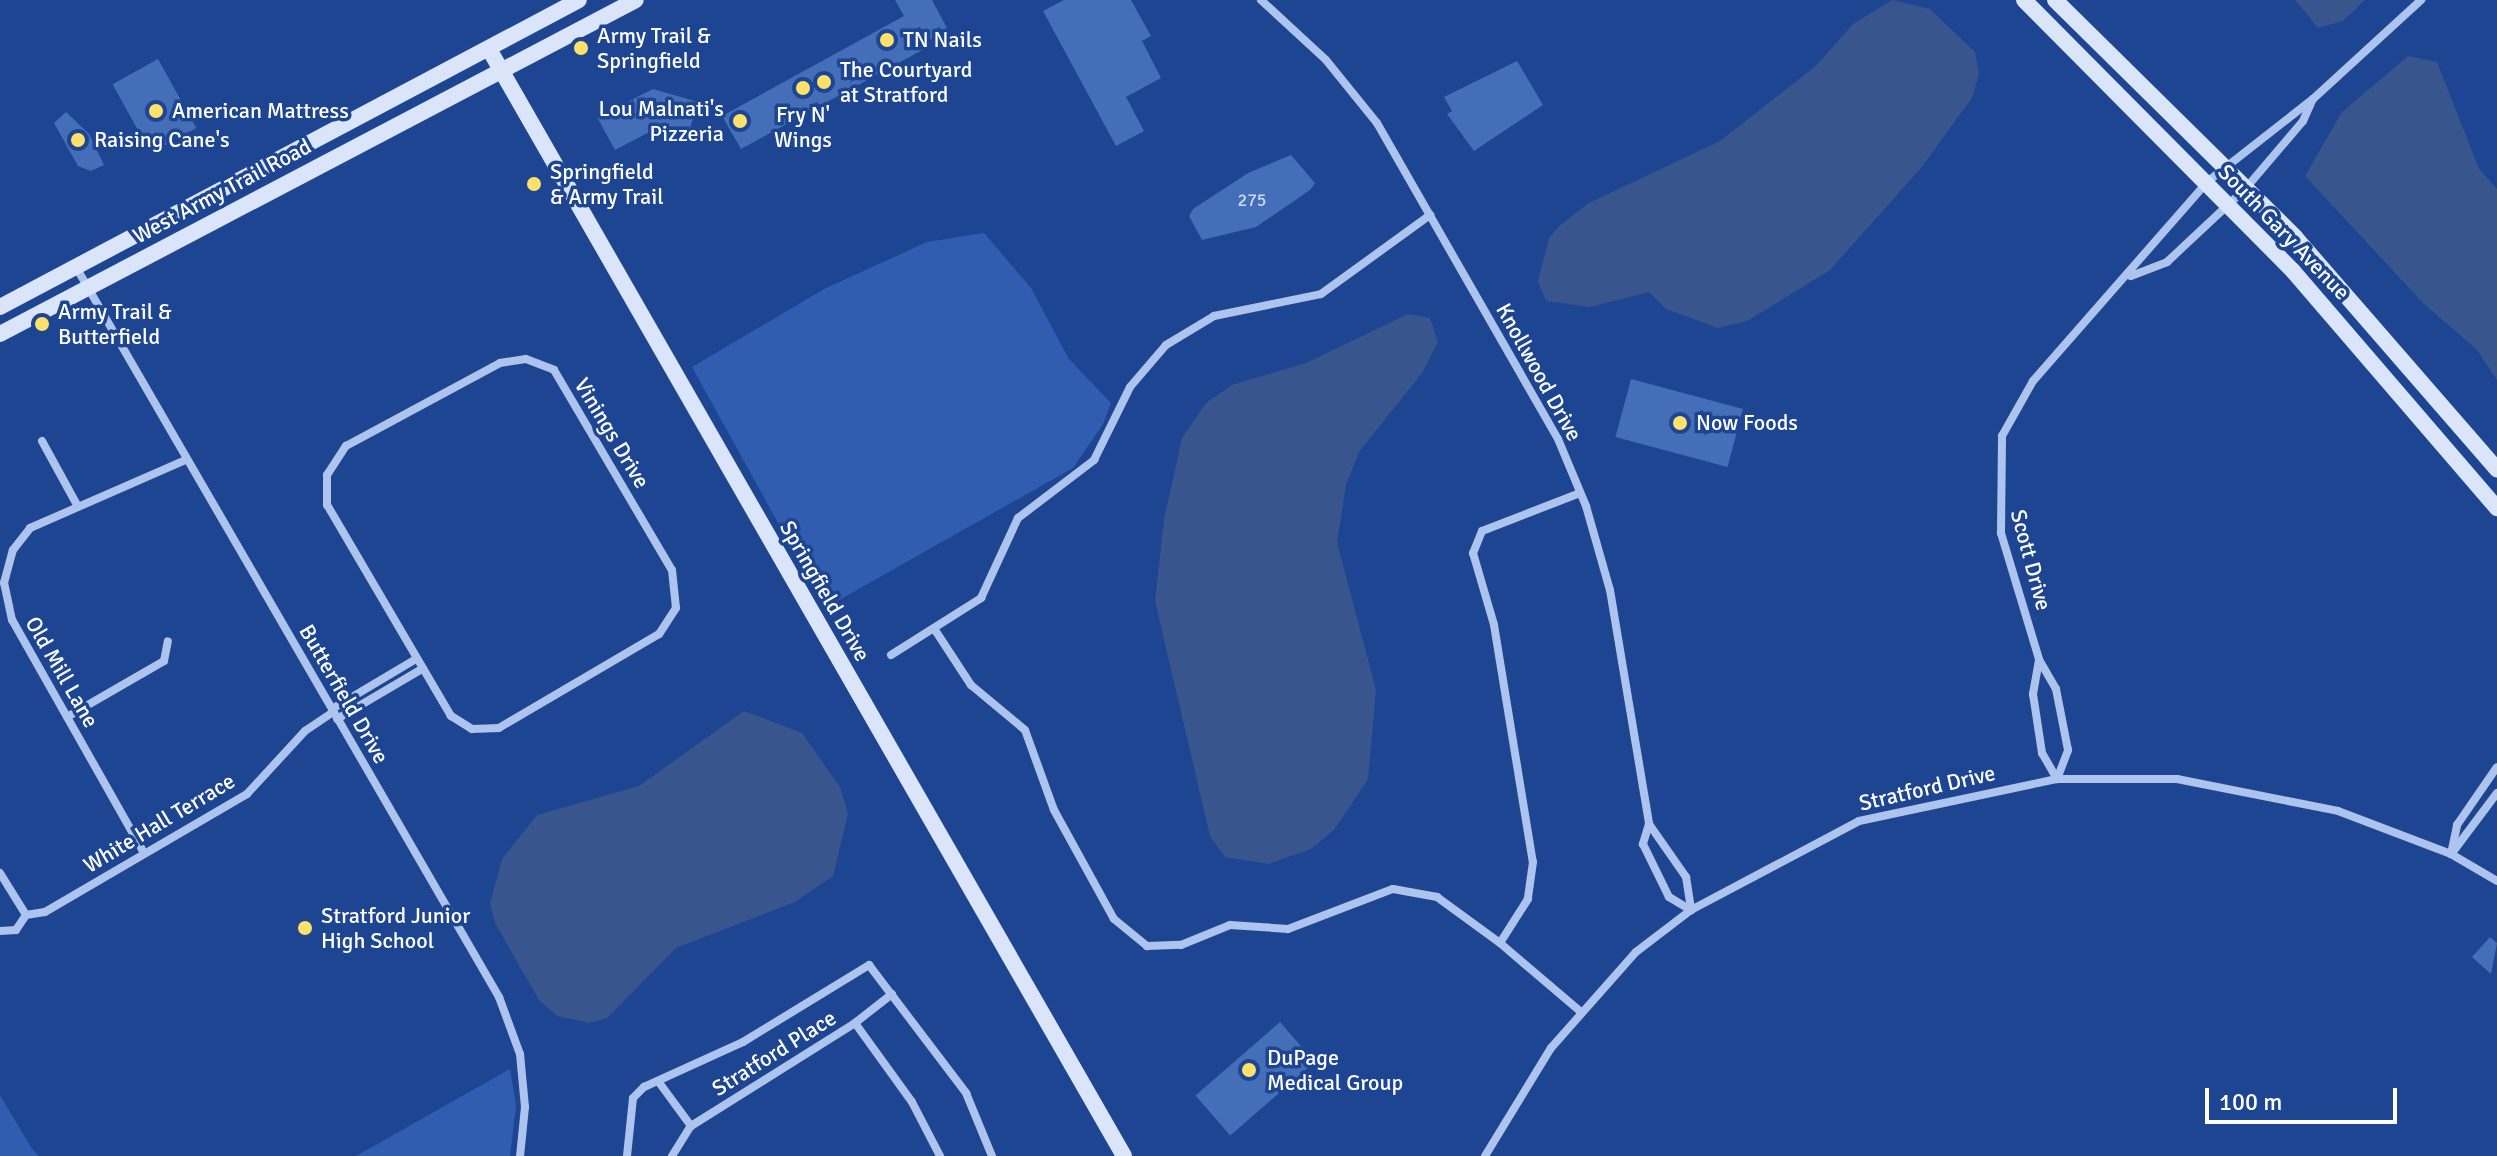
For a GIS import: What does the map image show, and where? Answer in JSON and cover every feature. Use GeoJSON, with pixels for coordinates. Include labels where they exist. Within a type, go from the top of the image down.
{"type":"FeatureCollection","features":[{"type":"Feature","properties":{"kind":"main road","name":"West Army Trail Road"},"geometry":{"type":"LineString","coordinates":[[0,307],[579,0]]}},
{"type":"Feature","properties":{"kind":"main road","name":"West Army Trail Road"},"geometry":{"type":"LineString","coordinates":[[0,334],[636,0]]}},
{"type":"Feature","properties":{"kind":"main road","name":"South Gary Avenue"},"geometry":{"type":"LineString","coordinates":[[2024,0],[2229,204],[2396,385],[2497,508]]}},
{"type":"Feature","properties":{"kind":"main road","name":"South Gary Avenue"},"geometry":{"type":"LineString","coordinates":[[2055,0],[2246,188],[2387,337],[2497,469]]}},
{"type":"Feature","properties":{"kind":"main road","name":"Springfield Drive"},"geometry":{"type":"LineString","coordinates":[[489,49],[1124,1156]]}},
{"type":"Feature","properties":{"kind":"street","name":"Knollwood Drive"},"geometry":{"type":"LineString","coordinates":[[1261,0],[1350,88],[1430,215],[1546,418],[1580,493],[1610,590],[1649,824],[1686,877],[1691,910]]}},
{"type":"Feature","properties":{"kind":"street","name":"Scott Drive"},"geometry":{"type":"LineString","coordinates":[[2057,779],[2068,750],[2056,689],[2039,659],[1999,521],[2002,436],[2033,381],[2131,276],[2147,245],[2207,182],[2313,99],[2421,0]]}},
{"type":"Feature","properties":{"kind":"street","name":"Scott Drive"},"geometry":{"type":"LineString","coordinates":[[2131,276],[2167,262],[2246,188],[2303,121],[2313,99]]}},
{"type":"Feature","properties":{"kind":"street"},"geometry":{"type":"LineString","coordinates":[[891,655],[935,630],[981,598],[1006,537],[1035,500],[1094,460],[1130,387],[1166,345],[1214,316],[1321,294],[1430,215]]}},
{"type":"Feature","properties":{"kind":"street","name":"Butterfield Drive"},"geometry":{"type":"LineString","coordinates":[[75,267],[511,1023],[524,1092],[520,1156]]}},
{"type":"Feature","properties":{"kind":"street","name":"Vinings Drive"},"geometry":{"type":"LineString","coordinates":[[526,359],[554,370],[672,570],[676,608],[659,634],[499,728],[472,729],[451,716],[416,659],[327,505],[327,475],[346,446],[500,363],[526,359]]}},
{"type":"Feature","properties":{"kind":"street"},"geometry":{"type":"LineString","coordinates":[[42,441],[77,505]]}},
{"type":"Feature","properties":{"kind":"street","name":"Old Mill Lane"},"geometry":{"type":"LineString","coordinates":[[144,853],[12,620],[4,583],[13,550],[30,528],[186,460]]}},
{"type":"Feature","properties":{"kind":"street"},"geometry":{"type":"LineString","coordinates":[[1500,943],[1528,899],[1533,862],[1494,625],[1473,544],[1482,531],[1580,493]]}},
{"type":"Feature","properties":{"kind":"street"},"geometry":{"type":"LineString","coordinates":[[935,630],[971,685],[1025,730],[1068,836],[1114,919],[1138,941],[1162,949],[1230,925],[1288,929],[1393,889],[1437,897],[1500,943],[1581,1012]]}},
{"type":"Feature","properties":{"kind":"street"},"geometry":{"type":"LineString","coordinates":[[67,717],[164,661],[168,641]]}},
{"type":"Feature","properties":{"kind":"street"},"geometry":{"type":"LineString","coordinates":[[334,713],[416,659]]}},
{"type":"Feature","properties":{"kind":"street","name":"Scott Drive"},"geometry":{"type":"LineString","coordinates":[[2039,659],[2033,694],[2042,753],[2057,779]]}},
{"type":"Feature","properties":{"kind":"street"},"geometry":{"type":"LineString","coordinates":[[334,713],[422,669]]}},
{"type":"Feature","properties":{"kind":"street","name":"White Hall Terrace"},"geometry":{"type":"LineString","coordinates":[[0,931],[16,930],[26,915],[45,912],[247,794],[290,745],[334,713]]}},
{"type":"Feature","properties":{"kind":"street"},"geometry":{"type":"LineString","coordinates":[[2451,854],[2457,825],[2497,767]]}},
{"type":"Feature","properties":{"kind":"street","name":"Stratford Drive"},"geometry":{"type":"LineString","coordinates":[[1485,1156],[1516,1099],[1581,1012],[1636,952],[1691,910],[1859,821],[2057,779],[2177,779],[2278,795],[2451,854],[2497,881]]}},
{"type":"Feature","properties":{"kind":"street"},"geometry":{"type":"LineString","coordinates":[[2451,854],[2497,793]]}},
{"type":"Feature","properties":{"kind":"street","name":"Knollwood Drive"},"geometry":{"type":"LineString","coordinates":[[1649,824],[1643,844],[1655,872],[1669,897],[1691,910]]}},
{"type":"Feature","properties":{"kind":"street"},"geometry":{"type":"LineString","coordinates":[[0,873],[26,915]]}},
{"type":"Feature","properties":{"kind":"street"},"geometry":{"type":"LineString","coordinates":[[627,1156],[633,1098],[658,1081],[743,1042],[858,967],[869,965],[966,1093],[992,1156]]}},
{"type":"Feature","properties":{"kind":"street"},"geometry":{"type":"LineString","coordinates":[[855,1023],[892,994]]}},
{"type":"Feature","properties":{"kind":"street","name":"Stratford Place"},"geometry":{"type":"LineString","coordinates":[[672,1156],[691,1126],[855,1023],[912,1102],[940,1156]]}},
{"type":"Feature","properties":{"kind":"street"},"geometry":{"type":"LineString","coordinates":[[658,1081],[691,1126]]}},
{"type":"Feature","properties":{"kind":"shaded area"},"geometry":{"type":"Polygon","coordinates":[[[1892,0],[1930,9],[1975,52],[1979,74],[1972,98],[1921,168],[1829,271],[1747,321],[1718,328],[1666,309],[1649,292],[1590,307],[1546,301],[1538,281],[1549,238],[1560,225],[1589,203],[1720,141],[1817,65],[1853,24],[1892,0]]]}},
{"type":"Feature","properties":{"kind":"shaded area"},"geometry":{"type":"Polygon","coordinates":[[[2295,0],[2365,0],[2343,21],[2318,28],[2295,0]]]}},
{"type":"Feature","properties":{"kind":"shaded area"},"geometry":{"type":"Polygon","coordinates":[[[2408,56],[2437,62],[2479,169],[2497,189],[2497,380],[2477,350],[2423,303],[2305,176],[2342,112],[2408,56]]]}},
{"type":"Feature","properties":{"kind":"shaded area"},"geometry":{"type":"Polygon","coordinates":[[[984,233],[1031,288],[1069,359],[1111,403],[1103,424],[1073,468],[825,608],[692,367],[824,289],[927,242],[984,233]]]}},
{"type":"Feature","properties":{"kind":"shaded area"},"geometry":{"type":"Polygon","coordinates":[[[1408,314],[1430,318],[1438,342],[1422,373],[1359,452],[1346,485],[1337,542],[1376,690],[1368,779],[1334,830],[1311,849],[1268,864],[1225,857],[1210,836],[1155,601],[1164,519],[1182,438],[1206,403],[1232,385],[1306,363],[1408,314]]]}},
{"type":"Feature","properties":{"kind":"shaded area"},"geometry":{"type":"Polygon","coordinates":[[[744,711],[802,733],[840,787],[848,814],[833,876],[795,902],[676,948],[607,1018],[590,1023],[557,1016],[539,1000],[495,923],[490,903],[502,859],[537,815],[639,786],[744,711]]]}},
{"type":"Feature","properties":{"kind":"shaded area"},"geometry":{"type":"Polygon","coordinates":[[[510,1069],[516,1106],[510,1156],[356,1156],[510,1069]]]}},
{"type":"Feature","properties":{"kind":"shaded area"},"geometry":{"type":"Polygon","coordinates":[[[0,1095],[32,1149],[39,1156],[0,1156],[0,1095]]]}},
{"type":"Feature","properties":{"kind":"building","name":"The Courtyard at Stratford"},"geometry":{"type":"Polygon","coordinates":[[[895,0],[932,0],[948,30],[924,43],[926,48],[741,149],[722,116],[904,16],[895,0]]]}},
{"type":"Feature","properties":{"kind":"building"},"geometry":{"type":"Polygon","coordinates":[[[1064,0],[1131,0],[1151,36],[1142,41],[1161,78],[1126,97],[1144,131],[1116,146],[1043,11],[1064,0]]]}},
{"type":"Feature","properties":{"kind":"building","name":"American Mattress"},"geometry":{"type":"Polygon","coordinates":[[[158,59],[196,128],[151,153],[113,84],[158,59]]]}},
{"type":"Feature","properties":{"kind":"building"},"geometry":{"type":"Polygon","coordinates":[[[1517,61],[1543,105],[1474,151],[1447,114],[1452,111],[1444,97],[1517,61]]]}},
{"type":"Feature","properties":{"kind":"building"},"geometry":{"type":"Polygon","coordinates":[[[653,89],[698,102],[687,138],[655,129],[615,150],[597,117],[653,89]]]}},
{"type":"Feature","properties":{"kind":"building","name":"Raising Cane's"},"geometry":{"type":"Polygon","coordinates":[[[66,112],[89,134],[104,165],[91,171],[78,166],[54,123],[66,112]]]}},
{"type":"Feature","properties":{"kind":"building"},"geometry":{"type":"Polygon","coordinates":[[[1291,155],[1315,183],[1310,190],[1256,227],[1202,240],[1189,216],[1193,209],[1248,173],[1291,155]]]}},
{"type":"Feature","properties":{"kind":"building","name":"Now Foods"},"geometry":{"type":"Polygon","coordinates":[[[1631,379],[1743,409],[1728,467],[1615,437],[1631,379]]]}},
{"type":"Feature","properties":{"kind":"building"},"geometry":{"type":"Polygon","coordinates":[[[2490,937],[2497,943],[2491,974],[2472,957],[2490,937]]]}},
{"type":"Feature","properties":{"kind":"building","name":"DuPage Medical Group"},"geometry":{"type":"Polygon","coordinates":[[[1280,1022],[1315,1062],[1230,1135],[1195,1095],[1280,1022]]]}},
{"type":"Feature","properties":{"kind":"place","name":"TN Nails"},"geometry":{"type":"Point","coordinates":[887,40]}},
{"type":"Feature","properties":{"kind":"place","name":"Army Trail & Springfield"},"geometry":{"type":"Point","coordinates":[581,48]}},
{"type":"Feature","properties":{"kind":"place","name":"The Courtyard at Stratford"},"geometry":{"type":"Point","coordinates":[824,82]}},
{"type":"Feature","properties":{"kind":"place","name":"Fry N' Wings"},"geometry":{"type":"Point","coordinates":[803,88]}},
{"type":"Feature","properties":{"kind":"place","name":"American Mattress"},"geometry":{"type":"Point","coordinates":[156,111]}},
{"type":"Feature","properties":{"kind":"place","name":"Lou Malnati's Pizzeria"},"geometry":{"type":"Point","coordinates":[740,121]}},
{"type":"Feature","properties":{"kind":"place","name":"Raising Cane's"},"geometry":{"type":"Point","coordinates":[78,140]}},
{"type":"Feature","properties":{"kind":"place","name":"Springfield & Army Trail"},"geometry":{"type":"Point","coordinates":[534,184]}},
{"type":"Feature","properties":{"kind":"place","name":"Army Trail & Butterfield"},"geometry":{"type":"Point","coordinates":[42,324]}},
{"type":"Feature","properties":{"kind":"place","name":"Now Foods"},"geometry":{"type":"Point","coordinates":[1680,423]}},
{"type":"Feature","properties":{"kind":"place","name":"Stratford Junior High School"},"geometry":{"type":"Point","coordinates":[305,928]}},
{"type":"Feature","properties":{"kind":"place","name":"DuPage Medical Group"},"geometry":{"type":"Point","coordinates":[1249,1070]}}]}
